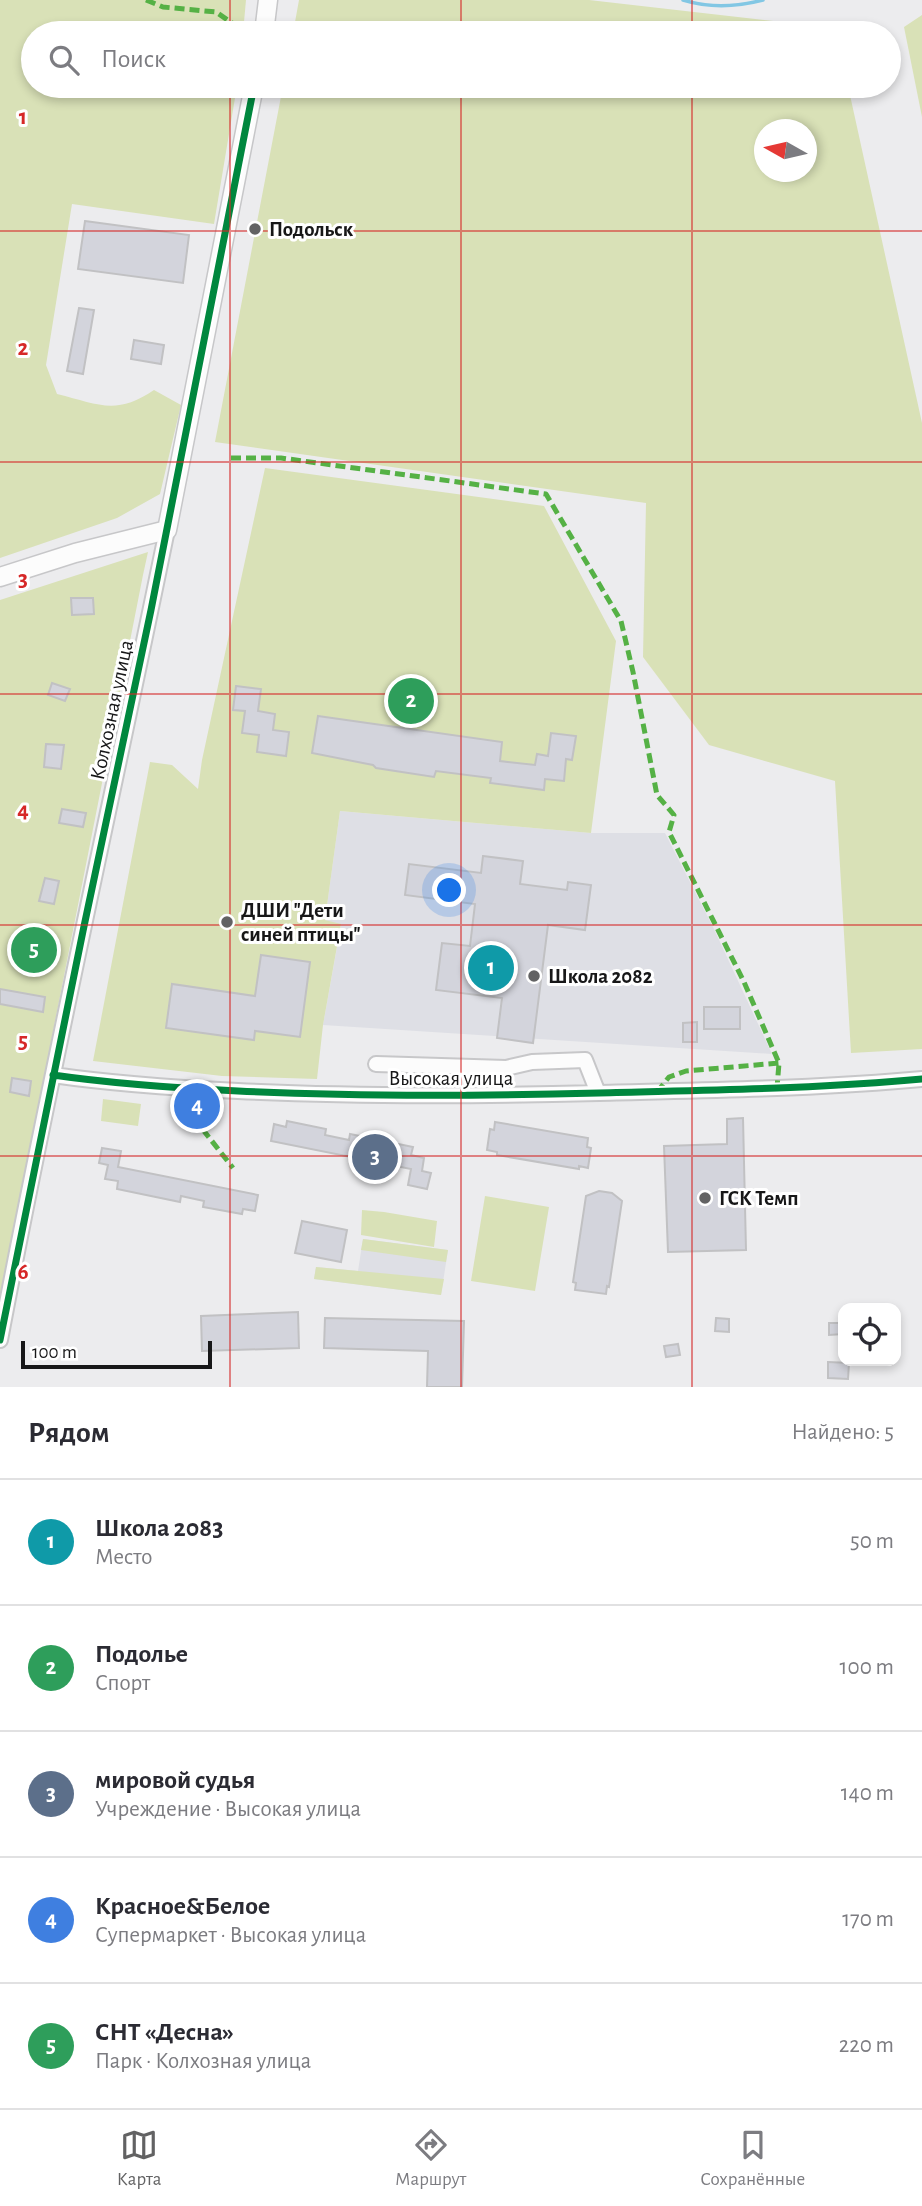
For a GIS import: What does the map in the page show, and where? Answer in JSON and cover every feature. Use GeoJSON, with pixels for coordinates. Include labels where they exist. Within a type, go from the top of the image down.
{"type":"FeatureCollection","features":[{"type":"Feature","properties":{"kind":"street"},"geometry":{"type":"LineString","coordinates":[[265,21],[268,0]]}},
{"type":"Feature","properties":{"kind":"street","name":"Колхозная улица"},"geometry":{"type":"LineString","coordinates":[[0,1340],[167,530],[252,98]]}},
{"type":"Feature","properties":{"kind":"street"},"geometry":{"type":"LineString","coordinates":[[0,577],[75,553],[167,530]]}},
{"type":"Feature","properties":{"kind":"street"},"geometry":{"type":"LineString","coordinates":[[376,1065],[506,1068],[532,1062],[585,1060],[598,1093]]}},
{"type":"Feature","properties":{"kind":"street","name":"Высокая улица"},"geometry":{"type":"LineString","coordinates":[[53,1075],[134,1085],[312,1095],[469,1097],[850,1086],[922,1079]]}},
{"type":"Feature","properties":{"kind":"shaded area","name":"Школа 2082"},"geometry":{"type":"Polygon","coordinates":[[[340,811],[591,833],[665,833],[713,927],[772,1054],[323,1025],[341,925],[325,920],[340,811]]]}},
{"type":"Feature","properties":{"kind":"shaded area"},"geometry":{"type":"Polygon","coordinates":[[[363,1239],[448,1250],[441,1295],[314,1279],[316,1267],[358,1271],[363,1239]]]}},
{"type":"Feature","properties":{"kind":"green space"},"geometry":{"type":"Polygon","coordinates":[[[0,0],[246,0],[244,21],[21,21],[21,98],[235,98],[214,224],[72,204],[46,365],[57,394],[96,404],[117,405],[129,403],[154,390],[181,405],[160,494],[117,518],[0,558],[0,0]]]}},
{"type":"Feature","properties":{"kind":"green space"},"geometry":{"type":"Polygon","coordinates":[[[299,0],[589,0],[774,21],[295,21],[299,0]]]}},
{"type":"Feature","properties":{"kind":"green space"},"geometry":{"type":"Polygon","coordinates":[[[922,15],[922,117],[904,27],[922,15]]]}},
{"type":"Feature","properties":{"kind":"green space"},"geometry":{"type":"Polygon","coordinates":[[[281,98],[851,98],[922,423],[922,1049],[851,1053],[835,781],[709,745],[643,657],[646,503],[215,442],[281,98]]]}},
{"type":"Feature","properties":{"kind":"green space"},"geometry":{"type":"Polygon","coordinates":[[[265,468],[544,506],[616,641],[591,833],[340,811],[325,920],[341,924],[323,1025],[317,1079],[222,1076],[93,1061],[150,762],[172,765],[198,789],[265,468]]]}},
{"type":"Feature","properties":{"kind":"green space"},"geometry":{"type":"Polygon","coordinates":[[[148,552],[143,575],[0,1301],[0,600],[148,552]]]}},
{"type":"Feature","properties":{"kind":"green space"},"geometry":{"type":"Polygon","coordinates":[[[103,1099],[141,1104],[138,1126],[101,1121],[103,1099]]]}},
{"type":"Feature","properties":{"kind":"green space"},"geometry":{"type":"Polygon","coordinates":[[[485,1196],[549,1207],[535,1291],[471,1281],[485,1196]]]}},
{"type":"Feature","properties":{"kind":"green space"},"geometry":{"type":"Polygon","coordinates":[[[362,1210],[437,1221],[434,1247],[361,1235],[362,1210]]]}},
{"type":"Feature","properties":{"kind":"green space"},"geometry":{"type":"Polygon","coordinates":[[[363,1239],[448,1250],[446,1262],[361,1250],[363,1239]]]}},
{"type":"Feature","properties":{"kind":"green space"},"geometry":{"type":"Polygon","coordinates":[[[316,1267],[444,1279],[441,1295],[314,1279],[316,1267]]]}},
{"type":"Feature","properties":{"kind":"building"},"geometry":{"type":"Polygon","coordinates":[[[85,221],[189,235],[183,283],[78,269],[85,221]]]}},
{"type":"Feature","properties":{"kind":"building"},"geometry":{"type":"Polygon","coordinates":[[[79,308],[94,310],[83,374],[67,371],[79,308]]]}},
{"type":"Feature","properties":{"kind":"building"},"geometry":{"type":"Polygon","coordinates":[[[134,340],[164,345],[161,364],[131,359],[134,340]]]}},
{"type":"Feature","properties":{"kind":"building"},"geometry":{"type":"Polygon","coordinates":[[[71,598],[93,598],[94,614],[72,615],[71,598]]]}},
{"type":"Feature","properties":{"kind":"building"},"geometry":{"type":"Polygon","coordinates":[[[52,683],[70,689],[65,701],[48,695],[52,683]]]}},
{"type":"Feature","properties":{"kind":"building"},"geometry":{"type":"Polygon","coordinates":[[[236,686],[261,689],[258,711],[275,714],[273,730],[289,732],[286,756],[257,752],[259,735],[242,733],[245,711],[233,710],[236,686]]]}},
{"type":"Feature","properties":{"kind":"building"},"geometry":{"type":"Polygon","coordinates":[[[318,716],[502,742],[500,761],[535,765],[537,754],[548,756],[551,733],[576,736],[572,760],[566,759],[564,781],[545,779],[544,790],[490,783],[491,778],[436,771],[434,777],[376,768],[373,765],[312,753],[318,716]]]}},
{"type":"Feature","properties":{"kind":"building"},"geometry":{"type":"Polygon","coordinates":[[[46,744],[64,745],[61,769],[44,767],[46,744]]]}},
{"type":"Feature","properties":{"kind":"building"},"geometry":{"type":"Polygon","coordinates":[[[62,809],[86,813],[83,827],[59,823],[62,809]]]}},
{"type":"Feature","properties":{"kind":"building"},"geometry":{"type":"Polygon","coordinates":[[[483,856],[523,861],[520,884],[567,890],[568,882],[591,885],[585,930],[548,925],[533,1043],[497,1038],[502,998],[436,990],[442,943],[470,946],[475,904],[405,895],[409,864],[481,873],[483,856]]]}},
{"type":"Feature","properties":{"kind":"building"},"geometry":{"type":"Polygon","coordinates":[[[45,878],[59,881],[54,904],[39,901],[45,878]]]}},
{"type":"Feature","properties":{"kind":"building"},"geometry":{"type":"Polygon","coordinates":[[[261,955],[310,962],[300,1037],[255,1031],[254,1040],[166,1028],[172,984],[255,996],[261,955]]]}},
{"type":"Feature","properties":{"kind":"building"},"geometry":{"type":"Polygon","coordinates":[[[0,989],[45,997],[43,1012],[0,1004],[0,989]]]}},
{"type":"Feature","properties":{"kind":"building"},"geometry":{"type":"Polygon","coordinates":[[[704,1007],[740,1007],[740,1029],[704,1029],[704,1007]]]}},
{"type":"Feature","properties":{"kind":"building"},"geometry":{"type":"Polygon","coordinates":[[[697,1022],[697,1042],[683,1042],[683,1023],[697,1022]]]}},
{"type":"Feature","properties":{"kind":"building"},"geometry":{"type":"Polygon","coordinates":[[[12,1078],[31,1081],[29,1096],[10,1092],[12,1078]]]}},
{"type":"Feature","properties":{"kind":"building"},"geometry":{"type":"Polygon","coordinates":[[[183,1098],[222,1100],[221,1108],[216,1107],[215,1118],[184,1114],[177,1104],[183,1098]]]}},
{"type":"Feature","properties":{"kind":"building","name":"ГСК Темп"},"geometry":{"type":"Polygon","coordinates":[[[743,1118],[746,1250],[668,1252],[664,1146],[727,1144],[727,1119],[743,1118]]]}},
{"type":"Feature","properties":{"kind":"building"},"geometry":{"type":"Polygon","coordinates":[[[287,1121],[326,1129],[325,1135],[349,1140],[350,1134],[413,1147],[411,1155],[424,1158],[422,1171],[431,1173],[427,1189],[408,1185],[411,1169],[271,1141],[274,1124],[286,1127],[287,1121]]]}},
{"type":"Feature","properties":{"kind":"building"},"geometry":{"type":"Polygon","coordinates":[[[495,1122],[588,1138],[587,1147],[591,1148],[588,1168],[579,1166],[579,1169],[497,1155],[497,1152],[487,1150],[490,1129],[494,1130],[495,1122]]]}},
{"type":"Feature","properties":{"kind":"building"},"geometry":{"type":"Polygon","coordinates":[[[102,1148],[121,1151],[118,1167],[258,1195],[255,1211],[243,1209],[242,1214],[203,1207],[204,1201],[181,1196],[180,1202],[117,1189],[118,1181],[105,1179],[108,1165],[99,1163],[102,1148]]]}},
{"type":"Feature","properties":{"kind":"building"},"geometry":{"type":"Polygon","coordinates":[[[599,1191],[612,1193],[622,1201],[606,1294],[575,1290],[576,1283],[573,1282],[586,1196],[599,1191]]]}},
{"type":"Feature","properties":{"kind":"building"},"geometry":{"type":"Polygon","coordinates":[[[302,1221],[347,1230],[341,1262],[295,1253],[302,1221]]]}},
{"type":"Feature","properties":{"kind":"building"},"geometry":{"type":"Polygon","coordinates":[[[298,1312],[299,1348],[202,1351],[201,1316],[298,1312]]]}},
{"type":"Feature","properties":{"kind":"building"},"geometry":{"type":"Polygon","coordinates":[[[325,1318],[464,1321],[462,1387],[427,1387],[428,1351],[324,1348],[325,1318]]]}},
{"type":"Feature","properties":{"kind":"building"},"geometry":{"type":"Polygon","coordinates":[[[716,1318],[729,1319],[729,1332],[715,1331],[716,1318]]]}},
{"type":"Feature","properties":{"kind":"building"},"geometry":{"type":"Polygon","coordinates":[[[829,1323],[838,1323],[838,1334],[829,1335],[829,1323]]]}},
{"type":"Feature","properties":{"kind":"building"},"geometry":{"type":"Polygon","coordinates":[[[678,1344],[680,1355],[666,1357],[664,1346],[678,1344]]]}},
{"type":"Feature","properties":{"kind":"building"},"geometry":{"type":"Polygon","coordinates":[[[828,1362],[849,1366],[848,1379],[828,1378],[828,1362]]]}},
{"type":"Feature","properties":{"kind":"waterway"},"geometry":{"type":"LineString","coordinates":[[683,0],[723,6],[763,0]]}},
{"type":"Feature","properties":{"kind":"marked path"},"geometry":{"type":"LineString","coordinates":[[146,0],[163,7],[216,12],[229,21]]}},
{"type":"Feature","properties":{"kind":"marked path"},"geometry":{"type":"LineString","coordinates":[[231,458],[281,458],[546,494],[621,621],[657,795],[674,815],[669,832],[744,982],[779,1063],[777,1088]]}},
{"type":"Feature","properties":{"kind":"marked path"},"geometry":{"type":"LineString","coordinates":[[657,1092],[669,1077],[686,1071],[779,1063]]}},
{"type":"Feature","properties":{"kind":"marked path"},"geometry":{"type":"LineString","coordinates":[[179,1114],[193,1117],[233,1168]]}},
{"type":"Feature","properties":{"kind":"cycle path"},"geometry":{"type":"LineString","coordinates":[[0,1340],[151,610],[252,98]]}},
{"type":"Feature","properties":{"kind":"cycle path"},"geometry":{"type":"LineString","coordinates":[[53,1075],[215,1090],[419,1095],[761,1089],[922,1079]]}},
{"type":"Feature","properties":{"kind":"place","name":"Подольск"},"geometry":{"type":"Point","coordinates":[255,229]}},
{"type":"Feature","properties":{"kind":"place","name":"Подолье"},"geometry":{"type":"Point","coordinates":[411,701]}},
{"type":"Feature","properties":{"kind":"place","name":"ДШИ \"Дети синей птицы\""},"geometry":{"type":"Point","coordinates":[227,922]}},
{"type":"Feature","properties":{"kind":"place","name":"СНТ «Десна»"},"geometry":{"type":"Point","coordinates":[34,950]}},
{"type":"Feature","properties":{"kind":"place","name":"Школа 2083"},"geometry":{"type":"Point","coordinates":[491,968]}},
{"type":"Feature","properties":{"kind":"place","name":"Школа 2082"},"geometry":{"type":"Point","coordinates":[534,976]}},
{"type":"Feature","properties":{"kind":"place","name":"Красное&Белое"},"geometry":{"type":"Point","coordinates":[197,1106]}},
{"type":"Feature","properties":{"kind":"place","name":"мировой судья"},"geometry":{"type":"Point","coordinates":[375,1157]}},
{"type":"Feature","properties":{"kind":"place","name":"ГСК Темп"},"geometry":{"type":"Point","coordinates":[705,1198]}}]}
